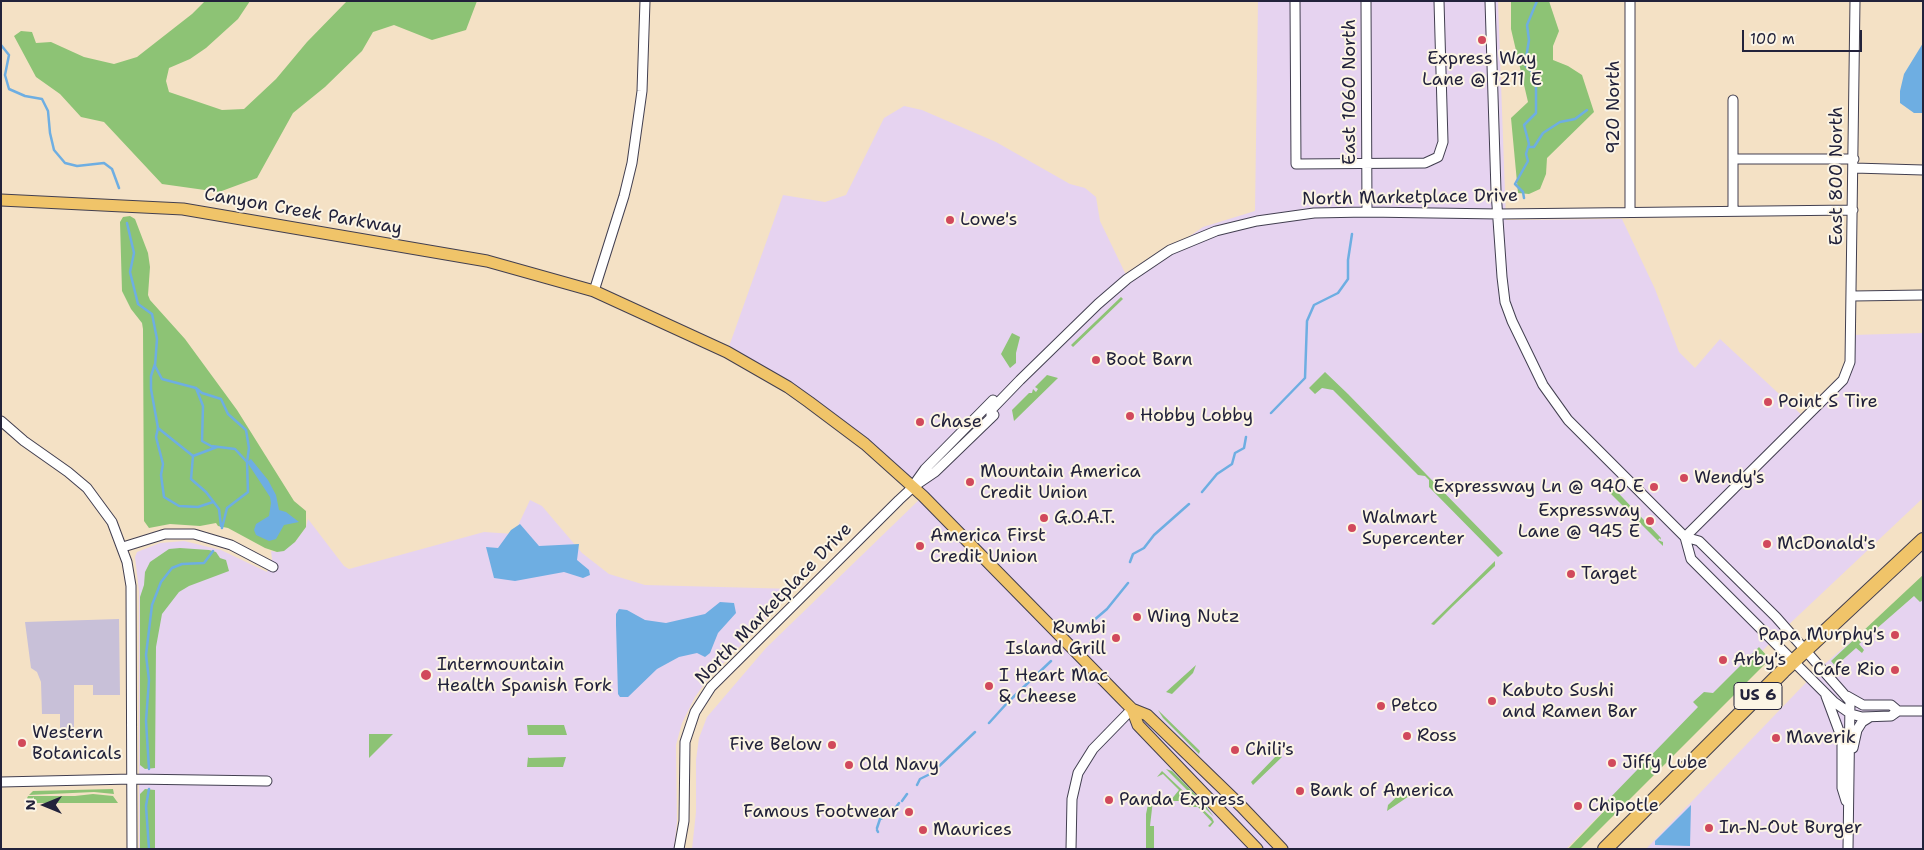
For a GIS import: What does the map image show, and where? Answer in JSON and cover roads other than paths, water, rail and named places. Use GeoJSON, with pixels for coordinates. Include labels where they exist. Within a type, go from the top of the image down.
{"type":"FeatureCollection","features":[{"type":"Feature","properties":{"kind":"highway","name":"US 6"},"geometry":{"type":"LineString","coordinates":[[1605,849],[1793,661],[1923,540]]}},
{"type":"Feature","properties":{"kind":"main road","name":"Canyon Creek Parkway"},"geometry":{"type":"LineString","coordinates":[[1,200],[162,207],[220,215],[487,261],[594,291],[727,352],[788,387],[865,444],[913,487],[1132,709]]}},
{"type":"Feature","properties":{"kind":"main road"},"geometry":{"type":"LineString","coordinates":[[1132,709],[1138,725],[1257,849]]}},
{"type":"Feature","properties":{"kind":"main road"},"geometry":{"type":"LineString","coordinates":[[1132,709],[1148,715],[1282,849]]}},
{"type":"Feature","properties":{"kind":"street"},"geometry":{"type":"LineString","coordinates":[[594,291],[624,196],[632,163],[642,91],[645,1]]}},
{"type":"Feature","properties":{"kind":"street"},"geometry":{"type":"LineString","coordinates":[[1294,1],[1296,164],[1425,163],[1438,157],[1443,142],[1439,1]]}},
{"type":"Feature","properties":{"kind":"street","name":"East 1060 North"},"geometry":{"type":"LineString","coordinates":[[1366,1],[1367,212]]}},
{"type":"Feature","properties":{"kind":"street"},"geometry":{"type":"LineString","coordinates":[[1490,1],[1498,214],[1505,302],[1522,344],[1543,385],[1568,420],[1685,537],[1699,541],[1776,617],[1850,701],[1848,849]]}},
{"type":"Feature","properties":{"kind":"street","name":"920 North"},"geometry":{"type":"LineString","coordinates":[[1630,1],[1630,212]]}},
{"type":"Feature","properties":{"kind":"street","name":"East 800 North"},"geometry":{"type":"LineString","coordinates":[[1685,537],[1842,380],[1850,362],[1853,296],[1855,1]]}},
{"type":"Feature","properties":{"kind":"street"},"geometry":{"type":"LineString","coordinates":[[1733,100],[1733,211]]}},
{"type":"Feature","properties":{"kind":"street"},"geometry":{"type":"LineString","coordinates":[[1732,159],[1854,164],[1923,170]]}},
{"type":"Feature","properties":{"kind":"street","name":"North Marketplace Drive"},"geometry":{"type":"LineString","coordinates":[[679,849],[684,821],[685,742],[689,726],[711,687],[913,487],[932,475],[991,418],[991,410],[1098,304],[1127,279],[1170,250],[1216,232],[1267,218],[1314,213],[1498,214],[1853,210]]}},
{"type":"Feature","properties":{"kind":"street"},"geometry":{"type":"LineString","coordinates":[[1853,296],[1923,295]]}},
{"type":"Feature","properties":{"kind":"street","name":"North Marketplace Drive"},"geometry":{"type":"LineString","coordinates":[[913,487],[924,469],[980,413],[1012,382],[1020,380]]}},
{"type":"Feature","properties":{"kind":"street"},"geometry":{"type":"LineString","coordinates":[[1,421],[24,441],[87,488],[112,522],[123,547],[131,586],[132,849]]}},
{"type":"Feature","properties":{"kind":"street"},"geometry":{"type":"LineString","coordinates":[[123,547],[165,534],[194,534],[225,542],[273,567]]}},
{"type":"Feature","properties":{"kind":"street"},"geometry":{"type":"LineString","coordinates":[[1685,537],[1691,559],[1826,694],[1851,714],[1891,716],[1898,711],[1923,711]]}},
{"type":"Feature","properties":{"kind":"street"},"geometry":{"type":"LineString","coordinates":[[1826,694],[1842,739],[1842,788],[1848,809]]}},
{"type":"Feature","properties":{"kind":"street"},"geometry":{"type":"LineString","coordinates":[[1845,695],[1863,705],[1891,705],[1898,711]]}},
{"type":"Feature","properties":{"kind":"street"},"geometry":{"type":"LineString","coordinates":[[1842,739],[1851,714],[1863,705]]}},
{"type":"Feature","properties":{"kind":"street"},"geometry":{"type":"LineString","coordinates":[[1071,849],[1072,799],[1080,768],[1093,749],[1132,709]]}},
{"type":"Feature","properties":{"kind":"street"},"geometry":{"type":"LineString","coordinates":[[1850,758],[1857,730],[1862,722],[1870,716]]}},
{"type":"Feature","properties":{"kind":"street"},"geometry":{"type":"LineString","coordinates":[[1,782],[132,778],[267,781]]}},
{"type":"Feature","properties":{"kind":"water"},"geometry":{"type":"Polygon","coordinates":[[[1923,43],[1923,113],[1914,113],[1900,103],[1900,91],[1904,74],[1923,43]]]}},
{"type":"Feature","properties":{"kind":"water"},"geometry":{"type":"Polygon","coordinates":[[[251,459],[268,480],[276,495],[279,510],[286,512],[299,522],[284,525],[276,539],[269,541],[256,535],[254,530],[256,524],[269,516],[271,503],[270,497],[247,462],[251,459]]]}},
{"type":"Feature","properties":{"kind":"water"},"geometry":{"type":"Polygon","coordinates":[[[520,524],[539,546],[579,544],[577,560],[589,570],[590,575],[583,578],[564,572],[515,581],[494,578],[486,547],[498,548],[511,530],[520,524]]]}},
{"type":"Feature","properties":{"kind":"water"},"geometry":{"type":"Polygon","coordinates":[[[720,602],[734,603],[736,613],[718,633],[710,653],[705,657],[697,653],[679,657],[657,669],[628,697],[620,697],[618,694],[616,625],[616,614],[619,609],[627,610],[645,620],[666,623],[705,614],[720,602]]]}},
{"type":"Feature","properties":{"kind":"water"},"geometry":{"type":"Polygon","coordinates":[[[1691,805],[1690,846],[1655,845],[1655,841],[1691,805]]]}},
{"type":"Feature","properties":{"kind":"waterway"},"geometry":{"type":"LineString","coordinates":[[1524,198],[1523,192],[1515,184],[1528,161],[1526,154],[1529,144],[1524,125],[1536,113],[1536,85],[1533,73],[1526,66],[1526,58],[1529,40],[1527,25],[1537,1]]}},
{"type":"Feature","properties":{"kind":"waterway"},"geometry":{"type":"LineString","coordinates":[[1,45],[9,55],[5,75],[9,89],[25,96],[42,99],[48,111],[54,150],[65,163],[77,166],[104,163],[112,169],[119,188]]}},
{"type":"Feature","properties":{"kind":"waterway"},"geometry":{"type":"LineString","coordinates":[[1529,147],[1534,147],[1543,133],[1560,122],[1575,119],[1587,110]]}},
{"type":"Feature","properties":{"kind":"waterway"},"geometry":{"type":"LineString","coordinates":[[127,223],[134,253],[130,272],[138,304],[152,314],[157,339],[155,366],[162,379],[196,388],[203,406],[202,441],[211,446],[235,449],[247,462],[248,492],[227,508],[222,528]]}},
{"type":"Feature","properties":{"kind":"waterway"},"geometry":{"type":"LineString","coordinates":[[1271,413],[1305,378],[1307,321],[1314,305],[1338,293],[1348,279],[1348,260],[1352,234]]}},
{"type":"Feature","properties":{"kind":"waterway"},"geometry":{"type":"LineString","coordinates":[[155,364],[151,376],[151,389],[158,428],[193,456],[191,479],[206,492],[219,509],[221,526]]}},
{"type":"Feature","properties":{"kind":"waterway"},"geometry":{"type":"LineString","coordinates":[[196,388],[202,393],[221,399],[228,414],[246,430],[249,448],[247,462]]}},
{"type":"Feature","properties":{"kind":"waterway"},"geometry":{"type":"LineString","coordinates":[[158,428],[156,437],[163,464],[161,475],[164,497],[179,506],[198,507],[213,502]]}},
{"type":"Feature","properties":{"kind":"waterway"},"geometry":{"type":"LineString","coordinates":[[1202,492],[1217,474],[1232,464],[1235,453],[1244,448],[1246,437]]}},
{"type":"Feature","properties":{"kind":"waterway"},"geometry":{"type":"LineString","coordinates":[[193,456],[217,447]]}},
{"type":"Feature","properties":{"kind":"waterway"},"geometry":{"type":"LineString","coordinates":[[1130,562],[1133,554],[1144,548],[1154,535],[1189,504]]}},
{"type":"Feature","properties":{"kind":"waterway"},"geometry":{"type":"LineString","coordinates":[[149,769],[146,721],[149,680],[146,655],[152,605],[161,582],[172,568],[182,564],[204,563],[213,551]]}},
{"type":"Feature","properties":{"kind":"waterway"},"geometry":{"type":"LineString","coordinates":[[1086,627],[1107,609],[1128,583]]}},
{"type":"Feature","properties":{"kind":"waterway"},"geometry":{"type":"LineString","coordinates":[[989,723],[1051,661]]}},
{"type":"Feature","properties":{"kind":"waterway"},"geometry":{"type":"LineString","coordinates":[[934,771],[975,732]]}},
{"type":"Feature","properties":{"kind":"waterway"},"geometry":{"type":"LineString","coordinates":[[917,785],[920,779],[932,773]]}},
{"type":"Feature","properties":{"kind":"waterway"},"geometry":{"type":"LineString","coordinates":[[149,789],[146,806],[149,849]]}},
{"type":"Feature","properties":{"kind":"waterway"},"geometry":{"type":"LineString","coordinates":[[902,801],[907,794]]}},
{"type":"Feature","properties":{"kind":"waterway"},"geometry":{"type":"LineString","coordinates":[[877,828],[880,819],[891,814],[899,803]]}},
{"type":"Feature","properties":{"kind":"place","name":"Express Way Lane @ 1211 E"},"geometry":{"type":"Point","coordinates":[1482,40]}},
{"type":"Feature","properties":{"kind":"place","name":"Lowe's"},"geometry":{"type":"Point","coordinates":[950,220]}},
{"type":"Feature","properties":{"kind":"place","name":"Boot Barn"},"geometry":{"type":"Point","coordinates":[1096,360]}},
{"type":"Feature","properties":{"kind":"place","name":"Point S Tire"},"geometry":{"type":"Point","coordinates":[1768,402]}},
{"type":"Feature","properties":{"kind":"place","name":"Hobby Lobby"},"geometry":{"type":"Point","coordinates":[1130,416]}},
{"type":"Feature","properties":{"kind":"place","name":"Chase"},"geometry":{"type":"Point","coordinates":[920,422]}},
{"type":"Feature","properties":{"kind":"place","name":"Wendy's"},"geometry":{"type":"Point","coordinates":[1684,478]}},
{"type":"Feature","properties":{"kind":"place","name":"Mountain America Credit Union"},"geometry":{"type":"Point","coordinates":[970,482]}},
{"type":"Feature","properties":{"kind":"place","name":"Expressway Ln @ 940 E"},"geometry":{"type":"Point","coordinates":[1654,487]}},
{"type":"Feature","properties":{"kind":"place","name":"G.O.A.T."},"geometry":{"type":"Point","coordinates":[1044,518]}},
{"type":"Feature","properties":{"kind":"place","name":"Expressway Lane @ 945 E"},"geometry":{"type":"Point","coordinates":[1650,521]}},
{"type":"Feature","properties":{"kind":"place","name":"Walmart Supercenter"},"geometry":{"type":"Point","coordinates":[1352,528]}},
{"type":"Feature","properties":{"kind":"place","name":"McDonald's"},"geometry":{"type":"Point","coordinates":[1767,544]}},
{"type":"Feature","properties":{"kind":"place","name":"America First Credit Union"},"geometry":{"type":"Point","coordinates":[920,546]}},
{"type":"Feature","properties":{"kind":"place","name":"Target"},"geometry":{"type":"Point","coordinates":[1571,574]}},
{"type":"Feature","properties":{"kind":"place","name":"Wing Nutz"},"geometry":{"type":"Point","coordinates":[1137,617]}},
{"type":"Feature","properties":{"kind":"place","name":"Papa Murphy's"},"geometry":{"type":"Point","coordinates":[1895,635]}},
{"type":"Feature","properties":{"kind":"place","name":"Rumbi Island Grill"},"geometry":{"type":"Point","coordinates":[1116,638]}},
{"type":"Feature","properties":{"kind":"place","name":"Arby's"},"geometry":{"type":"Point","coordinates":[1723,660]}},
{"type":"Feature","properties":{"kind":"place","name":"Cafe Rio"},"geometry":{"type":"Point","coordinates":[1895,670]}},
{"type":"Feature","properties":{"kind":"place","name":"Intermountain Health Spanish Fork"},"geometry":{"type":"Point","coordinates":[426,675]}},
{"type":"Feature","properties":{"kind":"place","name":"I Heart Mac & Cheese"},"geometry":{"type":"Point","coordinates":[989,686]}},
{"type":"Feature","properties":{"kind":"place","name":"Kabuto Sushi and Ramen Bar"},"geometry":{"type":"Point","coordinates":[1492,701]}},
{"type":"Feature","properties":{"kind":"place","name":"Petco"},"geometry":{"type":"Point","coordinates":[1381,706]}},
{"type":"Feature","properties":{"kind":"place","name":"Ross"},"geometry":{"type":"Point","coordinates":[1407,736]}},
{"type":"Feature","properties":{"kind":"place","name":"Maverik"},"geometry":{"type":"Point","coordinates":[1776,738]}},
{"type":"Feature","properties":{"kind":"place","name":"Western Botanicals"},"geometry":{"type":"Point","coordinates":[22,743]}},
{"type":"Feature","properties":{"kind":"place","name":"Five Below"},"geometry":{"type":"Point","coordinates":[832,745]}},
{"type":"Feature","properties":{"kind":"place","name":"Chili's"},"geometry":{"type":"Point","coordinates":[1235,750]}},
{"type":"Feature","properties":{"kind":"place","name":"Jiffy Lube"},"geometry":{"type":"Point","coordinates":[1612,763]}},
{"type":"Feature","properties":{"kind":"place","name":"Old Navy"},"geometry":{"type":"Point","coordinates":[849,765]}},
{"type":"Feature","properties":{"kind":"place","name":"Bank of America"},"geometry":{"type":"Point","coordinates":[1300,791]}},
{"type":"Feature","properties":{"kind":"place","name":"Panda Express"},"geometry":{"type":"Point","coordinates":[1109,800]}},
{"type":"Feature","properties":{"kind":"place","name":"Chipotle"},"geometry":{"type":"Point","coordinates":[1578,806]}},
{"type":"Feature","properties":{"kind":"place","name":"Famous Footwear"},"geometry":{"type":"Point","coordinates":[909,812]}},
{"type":"Feature","properties":{"kind":"place","name":"In-N-Out Burger"},"geometry":{"type":"Point","coordinates":[1709,828]}},
{"type":"Feature","properties":{"kind":"place","name":"Maurices"},"geometry":{"type":"Point","coordinates":[923,830]}}]}
